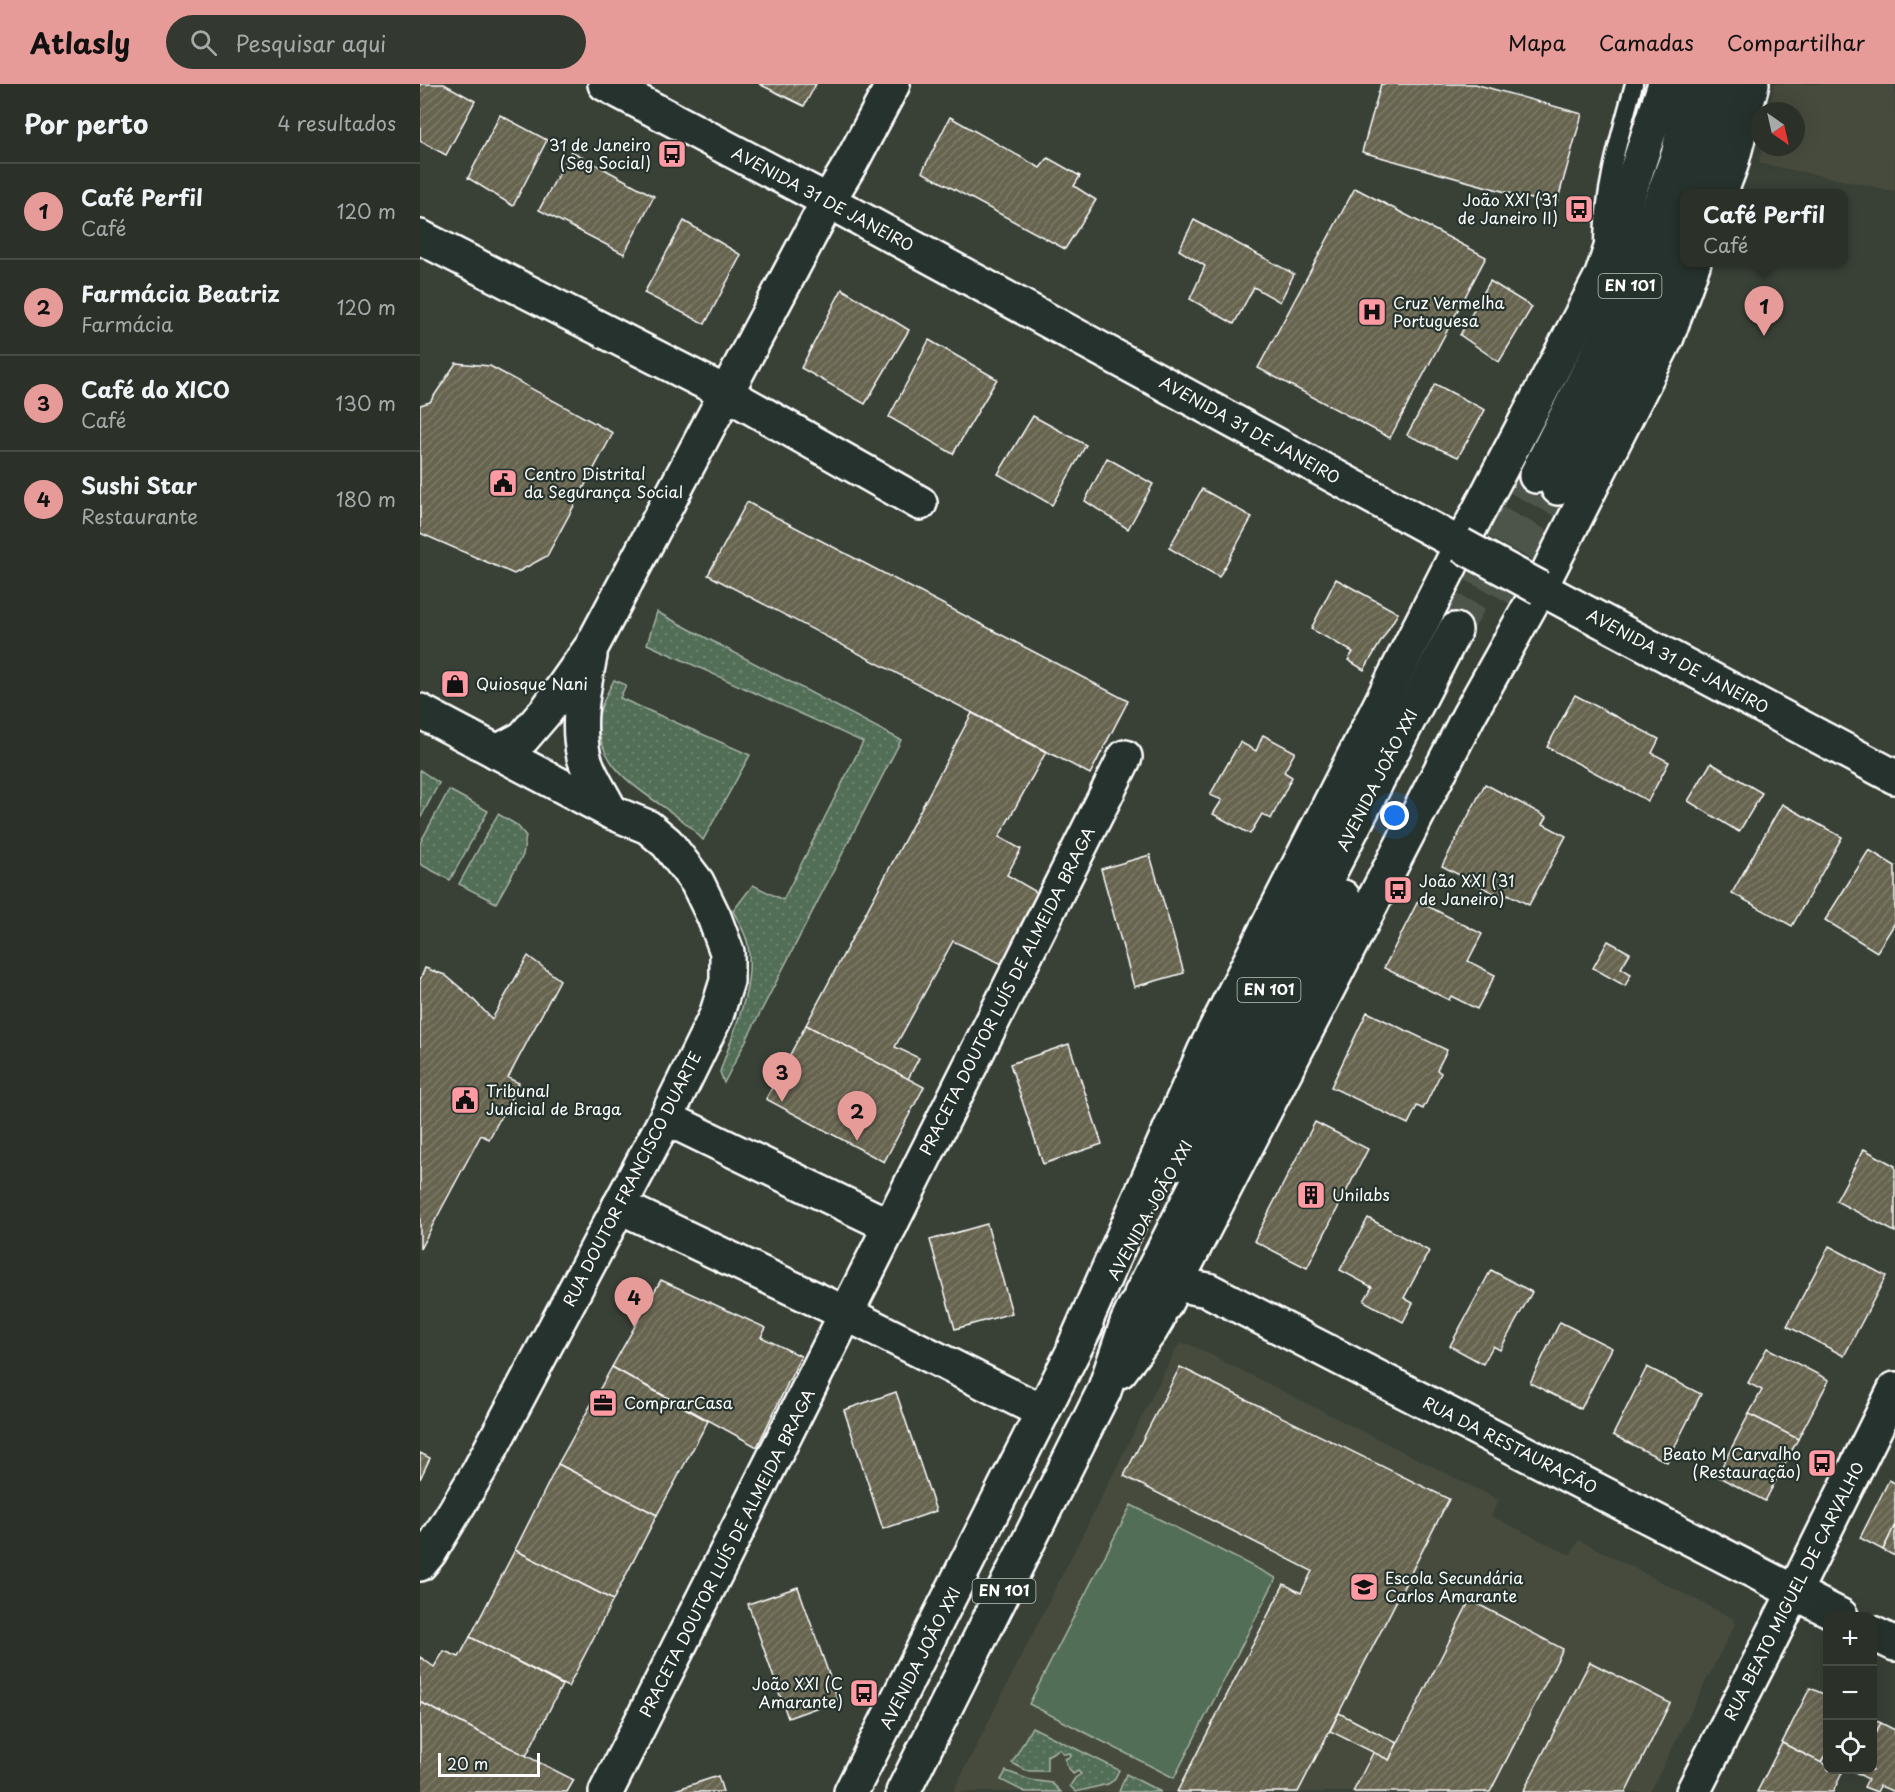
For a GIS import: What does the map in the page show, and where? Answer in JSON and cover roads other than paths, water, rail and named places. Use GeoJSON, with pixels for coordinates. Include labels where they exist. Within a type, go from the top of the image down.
{"type":"FeatureCollection","features":[{"type":"Feature","properties":{"kind":"main road","name":"AVENIDA 31 DE JANEIRO"},"geometry":{"type":"LineString","coordinates":[[605,84],[828,201],[1540,588],[1895,777]]}},
{"type":"Feature","properties":{"kind":"main road"},"geometry":{"type":"LineString","coordinates":[[497,752],[523,738],[547,710],[592,646],[828,201],[893,84]]}},
{"type":"Feature","properties":{"kind":"main road"},"geometry":{"type":"LineString","coordinates":[[1076,1345],[1205,1050],[1461,545],[1602,275],[1665,84]]}},
{"type":"Feature","properties":{"kind":"main road","name":"EN 101"},"geometry":{"type":"LineString","coordinates":[[1680,222],[1642,322],[1547,482],[1623,304],[1678,155],[1693,84]]}},
{"type":"Feature","properties":{"kind":"main road"},"geometry":{"type":"LineString","coordinates":[[1693,189],[1703,163],[1721,84]]}},
{"type":"Feature","properties":{"kind":"main road"},"geometry":{"type":"LineString","coordinates":[[1722,189],[1731,165],[1752,84]]}},
{"type":"Feature","properties":{"kind":"main road"},"geometry":{"type":"LineString","coordinates":[[420,237],[726,393],[920,503]]}},
{"type":"Feature","properties":{"kind":"main road"},"geometry":{"type":"LineString","coordinates":[[1155,1302],[1469,715],[1540,588],[1667,337],[1692,267]]}},
{"type":"Feature","properties":{"kind":"main road","name":"AVENIDA JOÃO XXI"},"geometry":{"type":"LineString","coordinates":[[852,1792],[1076,1345],[1464,635],[1155,1302]]}},
{"type":"Feature","properties":{"kind":"main road"},"geometry":{"type":"LineString","coordinates":[[592,646],[582,693],[580,730],[585,760],[611,812]]}},
{"type":"Feature","properties":{"kind":"main road","name":"RUA DOUTOR FRANCISCO DUARTE"},"geometry":{"type":"LineString","coordinates":[[420,711],[611,812],[648,827],[667,843],[697,882],[714,917],[727,952],[727,981],[716,1016],[666,1118],[479,1471],[430,1552],[420,1564]]}},
{"type":"Feature","properties":{"kind":"main road","name":"PRACETA DOUTOR LUÍS DE ALMEIDA BRAGA"},"geometry":{"type":"LineString","coordinates":[[606,1792],[1125,757]]}},
{"type":"Feature","properties":{"kind":"main road"},"geometry":{"type":"LineString","coordinates":[[666,1118],[890,1226]]}},
{"type":"Feature","properties":{"kind":"main road"},"geometry":{"type":"LineString","coordinates":[[619,1206],[847,1314],[1043,1412]]}},
{"type":"Feature","properties":{"kind":"main road","name":"RUA DA RESTAURAÇÃO"},"geometry":{"type":"LineString","coordinates":[[1155,1302],[1208,1290],[1832,1612]]}},
{"type":"Feature","properties":{"kind":"main road","name":"EN 101"},"geometry":{"type":"LineString","coordinates":[[903,1792],[1104,1391],[1151,1330],[1155,1302]]}},
{"type":"Feature","properties":{"kind":"main road","name":"RUA BEATO MIGUEL DE CARVALHO"},"geometry":{"type":"LineString","coordinates":[[1692,1792],[1895,1389]]}},
{"type":"Feature","properties":{"kind":"main road"},"geometry":{"type":"LineString","coordinates":[[1877,1635],[1895,1644]]}},
{"type":"Feature","properties":{"kind":"lane"},"geometry":{"type":"LineString","coordinates":[[1602,275],[1603,219],[1609,180],[1634,84]]}},
{"type":"Feature","properties":{"kind":"tunnel"},"geometry":{"type":"LineString","coordinates":[[1455,630],[1536,476]]}},
{"type":"Feature","properties":{"kind":"tunnel"},"geometry":{"type":"LineString","coordinates":[[1498,597],[1558,488]]}},
{"type":"Feature","properties":{"kind":"place","name":"31 de Janeiro (Seg Social)"},"geometry":{"type":"Point","coordinates":[672,154]}},
{"type":"Feature","properties":{"kind":"place","name":"João XXI (31 de Janeiro II)"},"geometry":{"type":"Point","coordinates":[1579,209]}},
{"type":"Feature","properties":{"kind":"place","name":"Cruz Vermelha Portuguesa"},"geometry":{"type":"Point","coordinates":[1372,312]}},
{"type":"Feature","properties":{"kind":"place","name":"Café Perfil"},"geometry":{"type":"Point","coordinates":[1764,336]}},
{"type":"Feature","properties":{"kind":"place","name":"Centro Distrital da Segurança Social"},"geometry":{"type":"Point","coordinates":[503,483]}},
{"type":"Feature","properties":{"kind":"place","name":"Quiosque Nani"},"geometry":{"type":"Point","coordinates":[455,684]}},
{"type":"Feature","properties":{"kind":"place","name":"João XXI (31 de Janeiro)"},"geometry":{"type":"Point","coordinates":[1398,890]}},
{"type":"Feature","properties":{"kind":"place","name":"Tribunal Judicial de Braga"},"geometry":{"type":"Point","coordinates":[465,1100]}},
{"type":"Feature","properties":{"kind":"place","name":"Café do XICO"},"geometry":{"type":"Point","coordinates":[782,1102]}},
{"type":"Feature","properties":{"kind":"place","name":"Farmácia Beatriz"},"geometry":{"type":"Point","coordinates":[857,1141]}},
{"type":"Feature","properties":{"kind":"place","name":"Unilabs"},"geometry":{"type":"Point","coordinates":[1311,1195]}},
{"type":"Feature","properties":{"kind":"place","name":"Sushi Star"},"geometry":{"type":"Point","coordinates":[634,1327]}},
{"type":"Feature","properties":{"kind":"place","name":"ComprarCasa"},"geometry":{"type":"Point","coordinates":[603,1403]}},
{"type":"Feature","properties":{"kind":"place","name":"Beato M Carvalho (Restauração)"},"geometry":{"type":"Point","coordinates":[1822,1463]}},
{"type":"Feature","properties":{"kind":"place","name":"Escola Secundária Carlos Amarante"},"geometry":{"type":"Point","coordinates":[1364,1587]}},
{"type":"Feature","properties":{"kind":"place","name":"João XXI (C Amarante)"},"geometry":{"type":"Point","coordinates":[864,1693]}}]}
